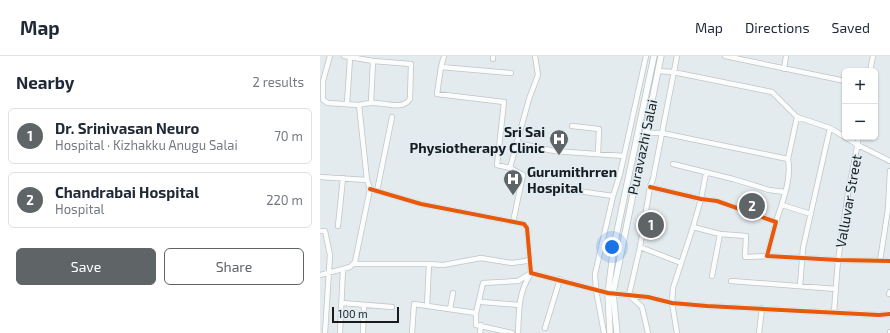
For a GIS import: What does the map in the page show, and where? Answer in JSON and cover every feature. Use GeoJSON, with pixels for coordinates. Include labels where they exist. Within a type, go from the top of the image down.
{"type":"FeatureCollection","features":[{"type":"Feature","properties":{"kind":"main road","name":"Puravazhi Salai"},"geometry":{"type":"LineString","coordinates":[[610,333],[610,293],[614,246],[654,56]]}},
{"type":"Feature","properties":{"kind":"main road","name":"Puravazhi Salai"},"geometry":{"type":"LineString","coordinates":[[617,333],[610,293],[646,133],[661,56]]}},
{"type":"Feature","properties":{"kind":"street"},"geometry":{"type":"LineString","coordinates":[[330,56],[322,86],[323,100],[328,103],[359,105],[371,103],[402,106],[407,104],[410,99],[411,64],[373,61],[344,56]]}},
{"type":"Feature","properties":{"kind":"street"},"geometry":{"type":"LineString","coordinates":[[444,56],[437,94],[504,102],[497,165],[510,168],[523,175],[513,222]]}},
{"type":"Feature","properties":{"kind":"street"},"geometry":{"type":"LineString","coordinates":[[510,168],[529,99],[538,75],[535,56]]}},
{"type":"Feature","properties":{"kind":"street"},"geometry":{"type":"LineString","coordinates":[[604,333],[596,290],[595,274],[613,196],[620,174],[646,56]]}},
{"type":"Feature","properties":{"kind":"street"},"geometry":{"type":"LineString","coordinates":[[629,295],[640,247],[650,187],[677,56]]}},
{"type":"Feature","properties":{"kind":"street"},"geometry":{"type":"LineString","coordinates":[[725,56],[842,80]]}},
{"type":"Feature","properties":{"kind":"street"},"geometry":{"type":"LineString","coordinates":[[784,69],[786,56]]}},
{"type":"Feature","properties":{"kind":"street"},"geometry":{"type":"LineString","coordinates":[[871,68],[873,56]]}},
{"type":"Feature","properties":{"kind":"street"},"geometry":{"type":"LineString","coordinates":[[347,104],[350,58]]}},
{"type":"Feature","properties":{"kind":"street"},"geometry":{"type":"LineString","coordinates":[[371,103],[373,61]]}},
{"type":"Feature","properties":{"kind":"street"},"geometry":{"type":"LineString","coordinates":[[441,67],[511,73]]}},
{"type":"Feature","properties":{"kind":"street"},"geometry":{"type":"LineString","coordinates":[[658,71],[673,72],[772,92],[797,117],[830,128],[858,145],[890,161]]}},
{"type":"Feature","properties":{"kind":"street"},"geometry":{"type":"LineString","coordinates":[[320,275],[350,267],[355,262],[370,189],[367,180],[359,105]]}},
{"type":"Feature","properties":{"kind":"street"},"geometry":{"type":"LineString","coordinates":[[378,191],[392,117]]}},
{"type":"Feature","properties":{"kind":"street"},"geometry":{"type":"LineString","coordinates":[[767,256],[782,205],[790,170],[788,159],[797,117]]}},
{"type":"Feature","properties":{"kind":"street"},"geometry":{"type":"LineString","coordinates":[[572,126],[599,130],[598,154]]}},
{"type":"Feature","properties":{"kind":"street"},"geometry":{"type":"LineString","coordinates":[[800,286],[802,258],[830,128]]}},
{"type":"Feature","properties":{"kind":"street"},"geometry":{"type":"LineString","coordinates":[[646,133],[662,133],[788,159]]}},
{"type":"Feature","properties":{"kind":"street","name":"Valluvar Street"},"geometry":{"type":"LineString","coordinates":[[834,312],[838,260],[848,194],[859,140]]}},
{"type":"Feature","properties":{"kind":"street"},"geometry":{"type":"LineString","coordinates":[[517,143],[554,151],[624,156]]}},
{"type":"Feature","properties":{"kind":"street"},"geometry":{"type":"LineString","coordinates":[[673,164],[733,179],[769,190],[785,192]]}},
{"type":"Feature","properties":{"kind":"street"},"geometry":{"type":"LineString","coordinates":[[880,261],[888,209],[890,171]]}},
{"type":"Feature","properties":{"kind":"street"},"geometry":{"type":"LineString","coordinates":[[677,333],[672,303],[673,288],[693,227],[701,199],[706,173]]}},
{"type":"Feature","properties":{"kind":"street"},"geometry":{"type":"LineString","coordinates":[[320,177],[367,180]]}},
{"type":"Feature","properties":{"kind":"street"},"geometry":{"type":"LineString","coordinates":[[338,226],[342,178]]}},
{"type":"Feature","properties":{"kind":"street"},"geometry":{"type":"LineString","coordinates":[[550,187],[613,196]]}},
{"type":"Feature","properties":{"kind":"street"},"geometry":{"type":"LineString","coordinates":[[650,187],[701,199],[717,201],[776,222]]}},
{"type":"Feature","properties":{"kind":"street"},"geometry":{"type":"LineString","coordinates":[[370,189],[421,204],[524,224],[527,228],[531,273],[525,283],[519,305],[518,333]]}},
{"type":"Feature","properties":{"kind":"street"},"geometry":{"type":"LineString","coordinates":[[782,205],[811,214]]}},
{"type":"Feature","properties":{"kind":"street"},"geometry":{"type":"LineString","coordinates":[[693,227],[720,234],[746,236],[744,257],[767,256],[890,261]]}},
{"type":"Feature","properties":{"kind":"street"},"geometry":{"type":"LineString","coordinates":[[320,231],[325,231],[330,254],[330,273],[325,333]]}},
{"type":"Feature","properties":{"kind":"street"},"geometry":{"type":"LineString","coordinates":[[712,276],[720,234]]}},
{"type":"Feature","properties":{"kind":"street"},"geometry":{"type":"LineString","coordinates":[[640,247],[681,263]]}},
{"type":"Feature","properties":{"kind":"street"},"geometry":{"type":"LineString","coordinates":[[353,264],[443,265],[481,258],[512,263],[526,261],[529,259]]}},
{"type":"Feature","properties":{"kind":"street"},"geometry":{"type":"LineString","coordinates":[[426,306],[429,264]]}},
{"type":"Feature","properties":{"kind":"street"},"geometry":{"type":"LineString","coordinates":[[340,333],[344,269]]}},
{"type":"Feature","properties":{"kind":"street"},"geometry":{"type":"LineString","coordinates":[[512,333],[476,324],[476,313],[483,283],[518,281],[531,273],[560,279],[610,293],[648,297],[672,303],[879,315],[890,314]]}},
{"type":"Feature","properties":{"kind":"street"},"geometry":{"type":"LineString","coordinates":[[544,328],[560,279]]}},
{"type":"Feature","properties":{"kind":"street"},"geometry":{"type":"LineString","coordinates":[[731,281],[836,289]]}},
{"type":"Feature","properties":{"kind":"street"},"geometry":{"type":"LineString","coordinates":[[450,309],[453,293]]}},
{"type":"Feature","properties":{"kind":"street"},"geometry":{"type":"LineString","coordinates":[[629,295],[642,307],[648,333]]}},
{"type":"Feature","properties":{"kind":"street"},"geometry":{"type":"LineString","coordinates":[[482,302],[519,305]]}},
{"type":"Feature","properties":{"kind":"street"},"geometry":{"type":"LineString","coordinates":[[342,303],[392,307]]}},
{"type":"Feature","properties":{"kind":"street"},"geometry":{"type":"LineString","coordinates":[[412,333],[414,304],[476,313]]}},
{"type":"Feature","properties":{"kind":"street"},"geometry":{"type":"LineString","coordinates":[[363,333],[364,305]]}},
{"type":"Feature","properties":{"kind":"street"},"geometry":{"type":"LineString","coordinates":[[759,333],[762,308]]}},
{"type":"Feature","properties":{"kind":"street"},"geometry":{"type":"LineString","coordinates":[[480,333],[481,325]]}},
{"type":"Feature","properties":{"kind":"cycle path"},"geometry":{"type":"LineString","coordinates":[[650,187],[701,199],[717,201],[776,222],[767,256],[890,261]]}},
{"type":"Feature","properties":{"kind":"cycle path"},"geometry":{"type":"LineString","coordinates":[[370,189],[421,204],[524,224],[527,228],[531,273],[608,293],[648,297],[672,303],[707,306],[879,315],[890,314]]}},
{"type":"Feature","properties":{"kind":"place","name":"Sri Sai Physiotherapy Clinic"},"geometry":{"type":"Point","coordinates":[559,156]}},
{"type":"Feature","properties":{"kind":"place","name":"Gurumithrren Hospital"},"geometry":{"type":"Point","coordinates":[513,196]}},
{"type":"Feature","properties":{"kind":"place","name":"Chandrabai Hospital"},"geometry":{"type":"Point","coordinates":[752,206]}},
{"type":"Feature","properties":{"kind":"place","name":"Dr. Srinivasan Neuro"},"geometry":{"type":"Point","coordinates":[651,225]}}]}
